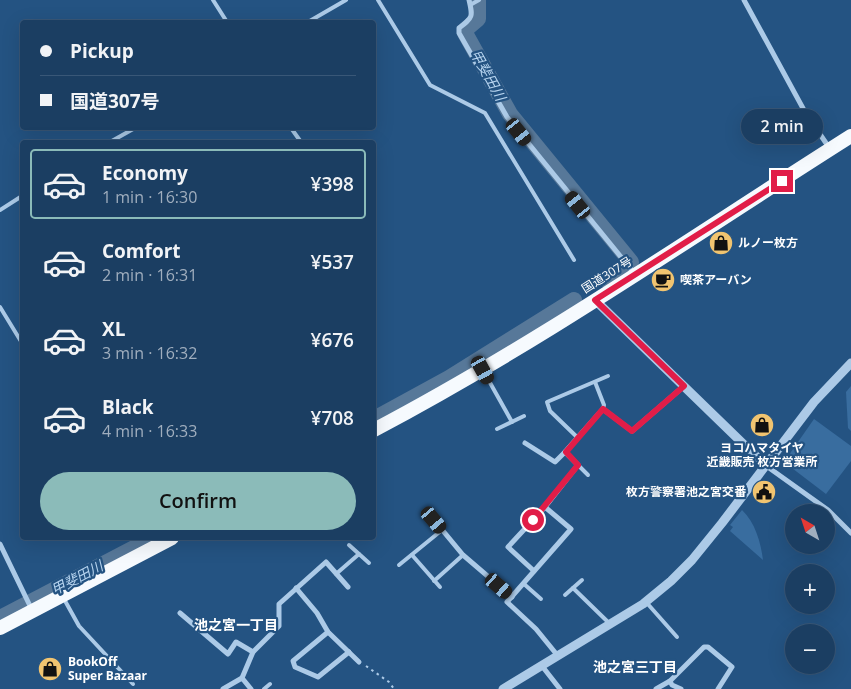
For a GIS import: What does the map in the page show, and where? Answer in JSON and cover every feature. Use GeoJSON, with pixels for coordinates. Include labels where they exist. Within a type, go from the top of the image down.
{"type":"FeatureCollection","features":[{"type":"Feature","properties":{"kind":"highway","name":"国道307号"},"geometry":{"type":"LineString","coordinates":[[376,429],[483,370],[595,300],[632,272],[851,136]]}},
{"type":"Feature","properties":{"kind":"highway"},"geometry":{"type":"LineString","coordinates":[[0,628],[168,540]]}},
{"type":"Feature","properties":{"kind":"street"},"geometry":{"type":"LineString","coordinates":[[744,0],[805,112],[830,150]]}},
{"type":"Feature","properties":{"kind":"street"},"geometry":{"type":"LineString","coordinates":[[471,3],[471,19],[459,28],[459,33],[507,117],[632,272]]}},
{"type":"Feature","properties":{"kind":"street"},"geometry":{"type":"LineString","coordinates":[[595,300],[765,464],[828,510],[851,532]]}},
{"type":"Feature","properties":{"kind":"street"},"geometry":{"type":"LineString","coordinates":[[503,689],[646,602],[671,581],[692,560],[814,402],[851,363]]}},
{"type":"Feature","properties":{"kind":"street"},"geometry":{"type":"LineString","coordinates":[[524,443],[555,462],[603,409],[632,431],[684,386]]}},
{"type":"Feature","properties":{"kind":"street"},"geometry":{"type":"LineString","coordinates":[[534,571],[508,547],[545,507],[578,465],[566,452]]}},
{"type":"Feature","properties":{"kind":"street"},"geometry":{"type":"LineString","coordinates":[[545,507],[571,529],[507,602],[536,629],[558,656]]}},
{"type":"Feature","properties":{"kind":"street"},"geometry":{"type":"LineString","coordinates":[[434,520],[463,554],[512,597]]}},
{"type":"Feature","properties":{"kind":"street"},"geometry":{"type":"LineString","coordinates":[[0,544],[32,610]]}},
{"type":"Feature","properties":{"kind":"street"},"geometry":{"type":"LineString","coordinates":[[223,689],[242,678],[253,652],[279,626],[280,604],[326,562],[348,587]]}},
{"type":"Feature","properties":{"kind":"street"},"geometry":{"type":"LineString","coordinates":[[296,588],[317,613],[328,632],[360,662]]}},
{"type":"Feature","properties":{"kind":"street"},"geometry":{"type":"LineString","coordinates":[[180,613],[228,654],[236,642],[253,652]]}},
{"type":"Feature","properties":{"kind":"street"},"geometry":{"type":"LineString","coordinates":[[328,632],[293,661],[294,667],[318,677],[349,652]]}},
{"type":"Feature","properties":{"kind":"street"},"geometry":{"type":"LineString","coordinates":[[656,689],[670,681],[704,647],[708,646],[732,667],[718,689]]}},
{"type":"Feature","properties":{"kind":"street"},"geometry":{"type":"LineString","coordinates":[[542,666],[560,689]]}},
{"type":"Feature","properties":{"kind":"street"},"geometry":{"type":"LineString","coordinates":[[242,678],[251,689]]}},
{"type":"Feature","properties":{"kind":"street"},"geometry":{"type":"LineString","coordinates":[[670,681],[672,685],[680,689]]}},
{"type":"Feature","properties":{"kind":"lane"},"geometry":{"type":"LineString","coordinates":[[213,0],[226,20]]}},
{"type":"Feature","properties":{"kind":"lane"},"geometry":{"type":"LineString","coordinates":[[311,20],[346,0]]}},
{"type":"Feature","properties":{"kind":"lane"},"geometry":{"type":"LineString","coordinates":[[378,0],[430,85],[485,113],[574,260]]}},
{"type":"Feature","properties":{"kind":"lane"},"geometry":{"type":"LineString","coordinates":[[471,3],[479,0]]}},
{"type":"Feature","properties":{"kind":"lane"},"geometry":{"type":"LineString","coordinates":[[114,140],[131,130]]}},
{"type":"Feature","properties":{"kind":"lane"},"geometry":{"type":"LineString","coordinates":[[0,210],[20,197]]}},
{"type":"Feature","properties":{"kind":"lane"},"geometry":{"type":"LineString","coordinates":[[0,307],[20,340]]}},
{"type":"Feature","properties":{"kind":"lane"},"geometry":{"type":"LineString","coordinates":[[483,370],[512,422]]}},
{"type":"Feature","properties":{"kind":"lane"},"geometry":{"type":"LineString","coordinates":[[578,438],[550,411],[547,402],[608,376]]}},
{"type":"Feature","properties":{"kind":"lane"},"geometry":{"type":"LineString","coordinates":[[595,382],[604,405],[603,409]]}},
{"type":"Feature","properties":{"kind":"lane"},"geometry":{"type":"LineString","coordinates":[[497,429],[524,416]]}},
{"type":"Feature","properties":{"kind":"lane"},"geometry":{"type":"LineString","coordinates":[[578,465],[588,475]]}},
{"type":"Feature","properties":{"kind":"lane"},"geometry":{"type":"LineString","coordinates":[[400,565],[442,530]]}},
{"type":"Feature","properties":{"kind":"lane"},"geometry":{"type":"LineString","coordinates":[[350,545],[370,563]]}},
{"type":"Feature","properties":{"kind":"lane"},"geometry":{"type":"LineString","coordinates":[[336,574],[359,554]]}},
{"type":"Feature","properties":{"kind":"lane"},"geometry":{"type":"LineString","coordinates":[[434,581],[463,554]]}},
{"type":"Feature","properties":{"kind":"lane"},"geometry":{"type":"LineString","coordinates":[[412,555],[440,587]]}},
{"type":"Feature","properties":{"kind":"lane"},"geometry":{"type":"LineString","coordinates":[[565,595],[582,580]]}},
{"type":"Feature","properties":{"kind":"lane"},"geometry":{"type":"LineString","coordinates":[[524,584],[541,599]]}},
{"type":"Feature","properties":{"kind":"lane"},"geometry":{"type":"LineString","coordinates":[[573,588],[610,625]]}},
{"type":"Feature","properties":{"kind":"lane"},"geometry":{"type":"LineString","coordinates":[[62,595],[80,626],[133,684]]}},
{"type":"Feature","properties":{"kind":"lane"},"geometry":{"type":"LineString","coordinates":[[646,602],[677,636]]}},
{"type":"Feature","properties":{"kind":"lane"},"geometry":{"type":"LineString","coordinates":[[264,689],[270,684]]}},
{"type":"Feature","properties":{"kind":"path"},"geometry":{"type":"LineString","coordinates":[[360,662],[389,682],[394,689]]}},
{"type":"Feature","properties":{"kind":"shaded area"},"geometry":{"type":"Polygon","coordinates":[[[851,386],[851,431],[848,428],[846,392],[851,386]]]}},
{"type":"Feature","properties":{"kind":"shaded area"},"geometry":{"type":"Polygon","coordinates":[[[814,419],[851,446],[851,461],[826,494],[784,462],[814,419]]]}},
{"type":"Feature","properties":{"kind":"shaded area"},"geometry":{"type":"Polygon","coordinates":[[[742,510],[757,533],[763,560],[730,531],[733,527],[730,525],[742,510]]]}},
{"type":"Feature","properties":{"kind":"waterway","name":"甲斐田川"},"geometry":{"type":"LineString","coordinates":[[478,0],[478,19],[465,30],[465,33],[510,114],[631,262],[607,280]]}},
{"type":"Feature","properties":{"kind":"waterway","name":"甲斐田川"},"geometry":{"type":"LineString","coordinates":[[376,418],[449,378],[574,300]]}},
{"type":"Feature","properties":{"kind":"waterway","name":"甲斐田川"},"geometry":{"type":"LineString","coordinates":[[0,618],[149,540]]}},
{"type":"Feature","properties":{"kind":"place","name":"ルノー枚方"},"geometry":{"type":"Point","coordinates":[721,243]}},
{"type":"Feature","properties":{"kind":"place","name":"喫茶アーバン"},"geometry":{"type":"Point","coordinates":[663,280]}},
{"type":"Feature","properties":{"kind":"place","name":"ヨコハマタイヤ 近畿販売 枚方営業所"},"geometry":{"type":"Point","coordinates":[762,425]}},
{"type":"Feature","properties":{"kind":"place","name":"枚方警察署池之宮交番"},"geometry":{"type":"Point","coordinates":[764,492]}},
{"type":"Feature","properties":{"kind":"place","name":"BookOff Super Bazaar"},"geometry":{"type":"Point","coordinates":[50,669]}},
{"type":"Feature","properties":{"kind":"district","name":"池之宮一丁目"},"geometry":{"type":"Point","coordinates":[236,625]}},
{"type":"Feature","properties":{"kind":"district","name":"池之宮三丁目"},"geometry":{"type":"Point","coordinates":[635,667]}},
{"type":"Feature","properties":{"kind":"route"},"geometry":{"type":"LineString","coordinates":[[533,520],[578,465],[566,452],[603,409],[632,431],[684,386],[595,300],[782,181]]}}]}
